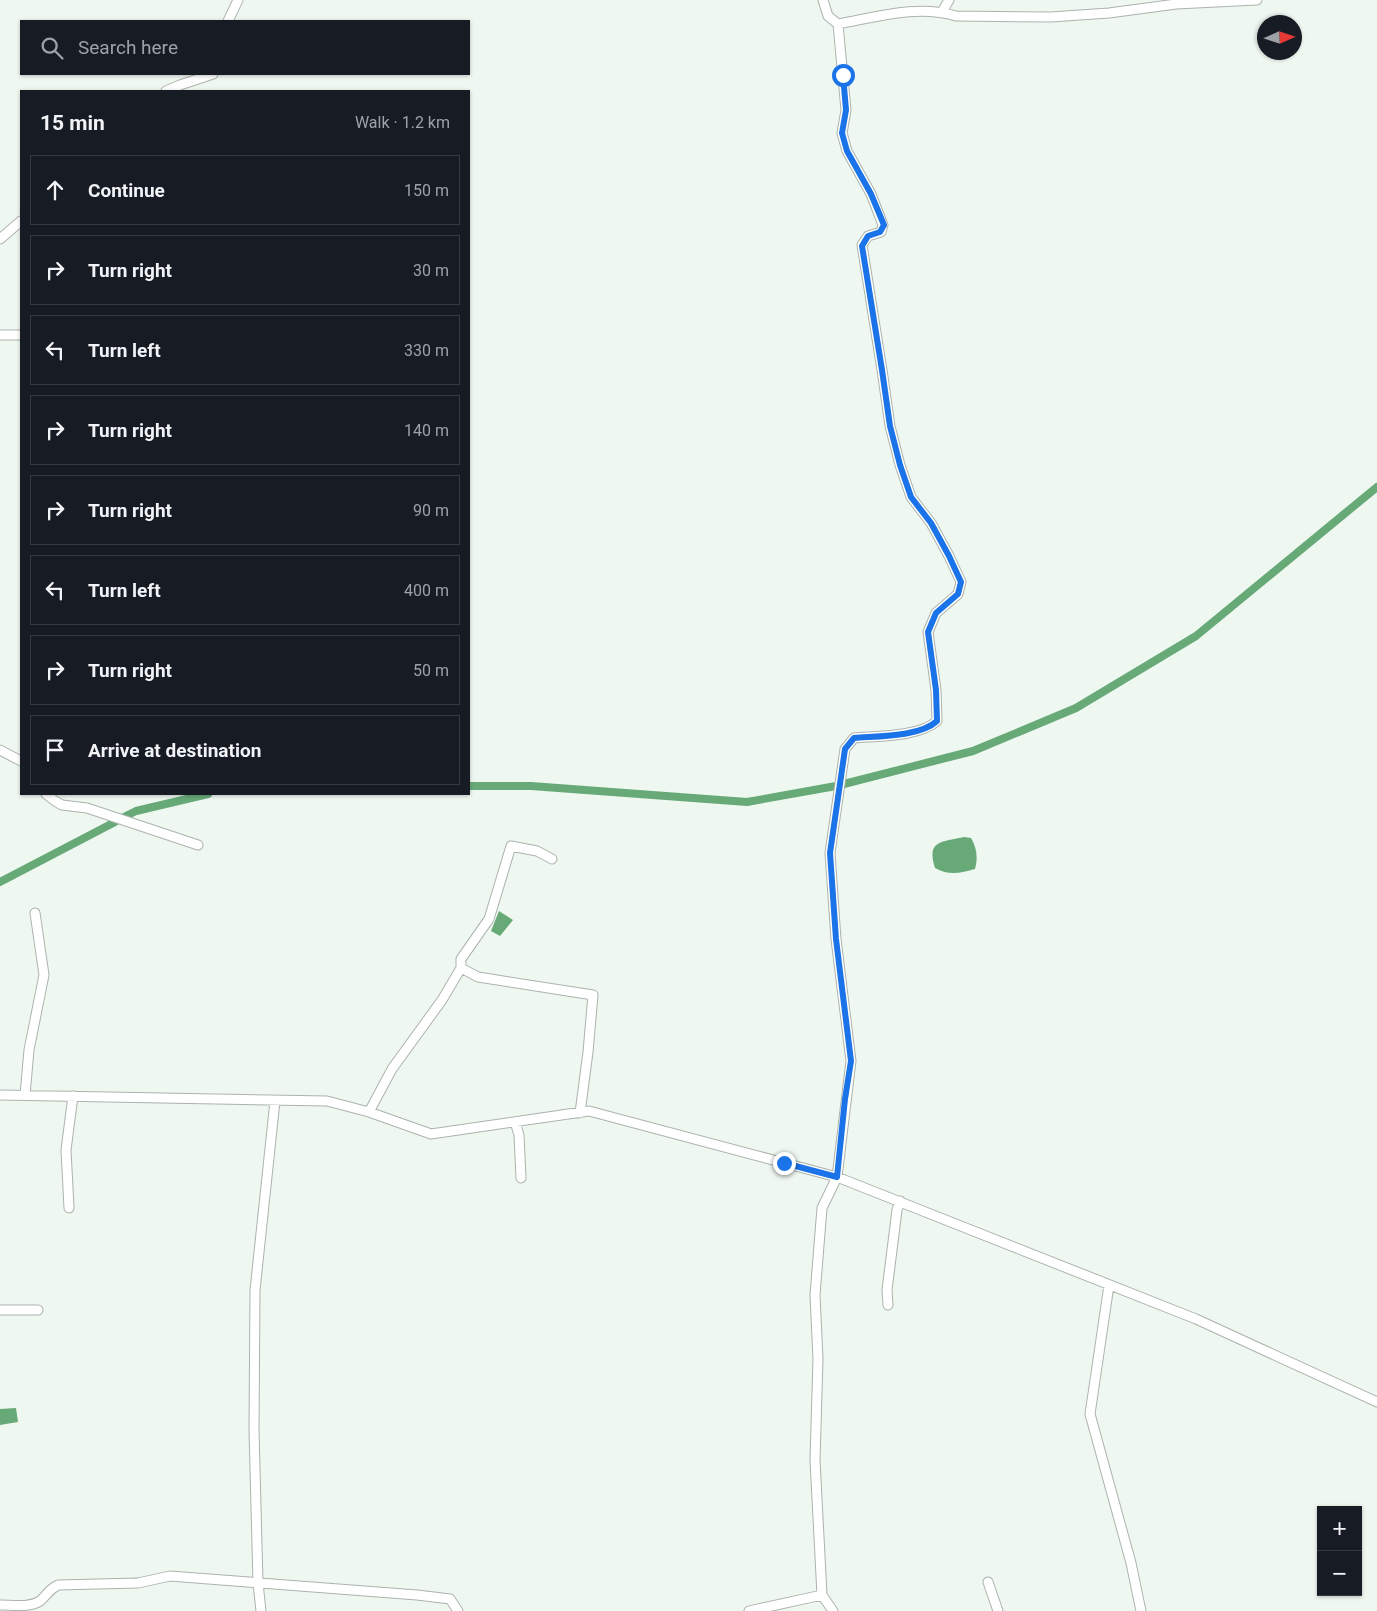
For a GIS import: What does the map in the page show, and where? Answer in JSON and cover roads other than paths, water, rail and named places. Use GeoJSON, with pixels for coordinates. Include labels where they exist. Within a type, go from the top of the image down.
{"type":"FeatureCollection","features":[{"type":"Feature","properties":{"kind":"street"},"geometry":{"type":"LineString","coordinates":[[228,20],[238,0]]}},
{"type":"Feature","properties":{"kind":"street"},"geometry":{"type":"LineString","coordinates":[[823,0],[828,16],[838,24],[846,110],[842,133],[847,151],[871,194],[884,225],[880,232],[868,236],[862,246],[890,426],[911,497],[931,523],[961,582],[958,594],[936,613],[928,632],[936,690],[937,721],[931,727],[915,732],[854,738],[845,749],[830,853],[836,939],[851,1061],[837,1177],[822,1208],[815,1295],[818,1359],[815,1460],[822,1595],[833,1611]]}},
{"type":"Feature","properties":{"kind":"street"},"geometry":{"type":"LineString","coordinates":[[942,12],[949,0]]}},
{"type":"Feature","properties":{"kind":"street"},"geometry":{"type":"LineString","coordinates":[[838,24],[914,10],[942,12],[956,16],[1051,17],[1109,13],[1176,2],[1257,0]]}},
{"type":"Feature","properties":{"kind":"street"},"geometry":{"type":"LineString","coordinates":[[168,90],[210,75]]}},
{"type":"Feature","properties":{"kind":"street"},"geometry":{"type":"LineString","coordinates":[[0,239],[20,221]]}},
{"type":"Feature","properties":{"kind":"street"},"geometry":{"type":"LineString","coordinates":[[0,335],[20,335]]}},
{"type":"Feature","properties":{"kind":"street"},"geometry":{"type":"LineString","coordinates":[[0,750],[20,760]]}},
{"type":"Feature","properties":{"kind":"street"},"geometry":{"type":"LineString","coordinates":[[47,795],[62,805],[87,808],[198,845]]}},
{"type":"Feature","properties":{"kind":"street"},"geometry":{"type":"LineString","coordinates":[[369,1112],[392,1069],[442,1000],[461,968],[461,959],[489,920],[511,846],[537,851],[552,859]]}},
{"type":"Feature","properties":{"kind":"street"},"geometry":{"type":"LineString","coordinates":[[25,1095],[29,1050],[44,975],[35,913]]}},
{"type":"Feature","properties":{"kind":"street"},"geometry":{"type":"LineString","coordinates":[[461,968],[478,977],[583,995],[593,995],[580,1113]]}},
{"type":"Feature","properties":{"kind":"street"},"geometry":{"type":"LineString","coordinates":[[0,1095],[327,1101],[369,1112],[431,1134],[589,1111],[837,1177],[1196,1319],[1377,1402]]}},
{"type":"Feature","properties":{"kind":"street"},"geometry":{"type":"LineString","coordinates":[[70,1208],[66,1150],[73,1096]]}},
{"type":"Feature","properties":{"kind":"street"},"geometry":{"type":"LineString","coordinates":[[261,1611],[258,1584],[254,1430],[255,1290],[274,1101]]}},
{"type":"Feature","properties":{"kind":"street"},"geometry":{"type":"LineString","coordinates":[[515,1122],[519,1135],[521,1178]]}},
{"type":"Feature","properties":{"kind":"street"},"geometry":{"type":"LineString","coordinates":[[888,1305],[887,1290],[897,1210],[900,1201]]}},
{"type":"Feature","properties":{"kind":"street"},"geometry":{"type":"LineString","coordinates":[[1109,1284],[1090,1414],[1131,1563],[1141,1611]]}},
{"type":"Feature","properties":{"kind":"street"},"geometry":{"type":"LineString","coordinates":[[0,1310],[38,1310]]}},
{"type":"Feature","properties":{"kind":"street"},"geometry":{"type":"LineString","coordinates":[[0,1605],[31,1605],[39,1601],[49,1590],[58,1585],[138,1583],[170,1576],[450,1599],[458,1611]]}},
{"type":"Feature","properties":{"kind":"street"},"geometry":{"type":"LineString","coordinates":[[988,1582],[998,1611]]}},
{"type":"Feature","properties":{"kind":"street"},"geometry":{"type":"LineString","coordinates":[[750,1611],[822,1595]]}},
{"type":"Feature","properties":{"kind":"waterway"},"geometry":{"type":"LineString","coordinates":[[470,786],[531,786],[747,802],[836,786],[973,751],[1076,708],[1196,636],[1377,487]]}},
{"type":"Feature","properties":{"kind":"waterway"},"geometry":{"type":"LineString","coordinates":[[124,817],[136,811],[204,795]]}},
{"type":"Feature","properties":{"kind":"waterway"},"geometry":{"type":"LineString","coordinates":[[0,882],[115,822]]}}]}
